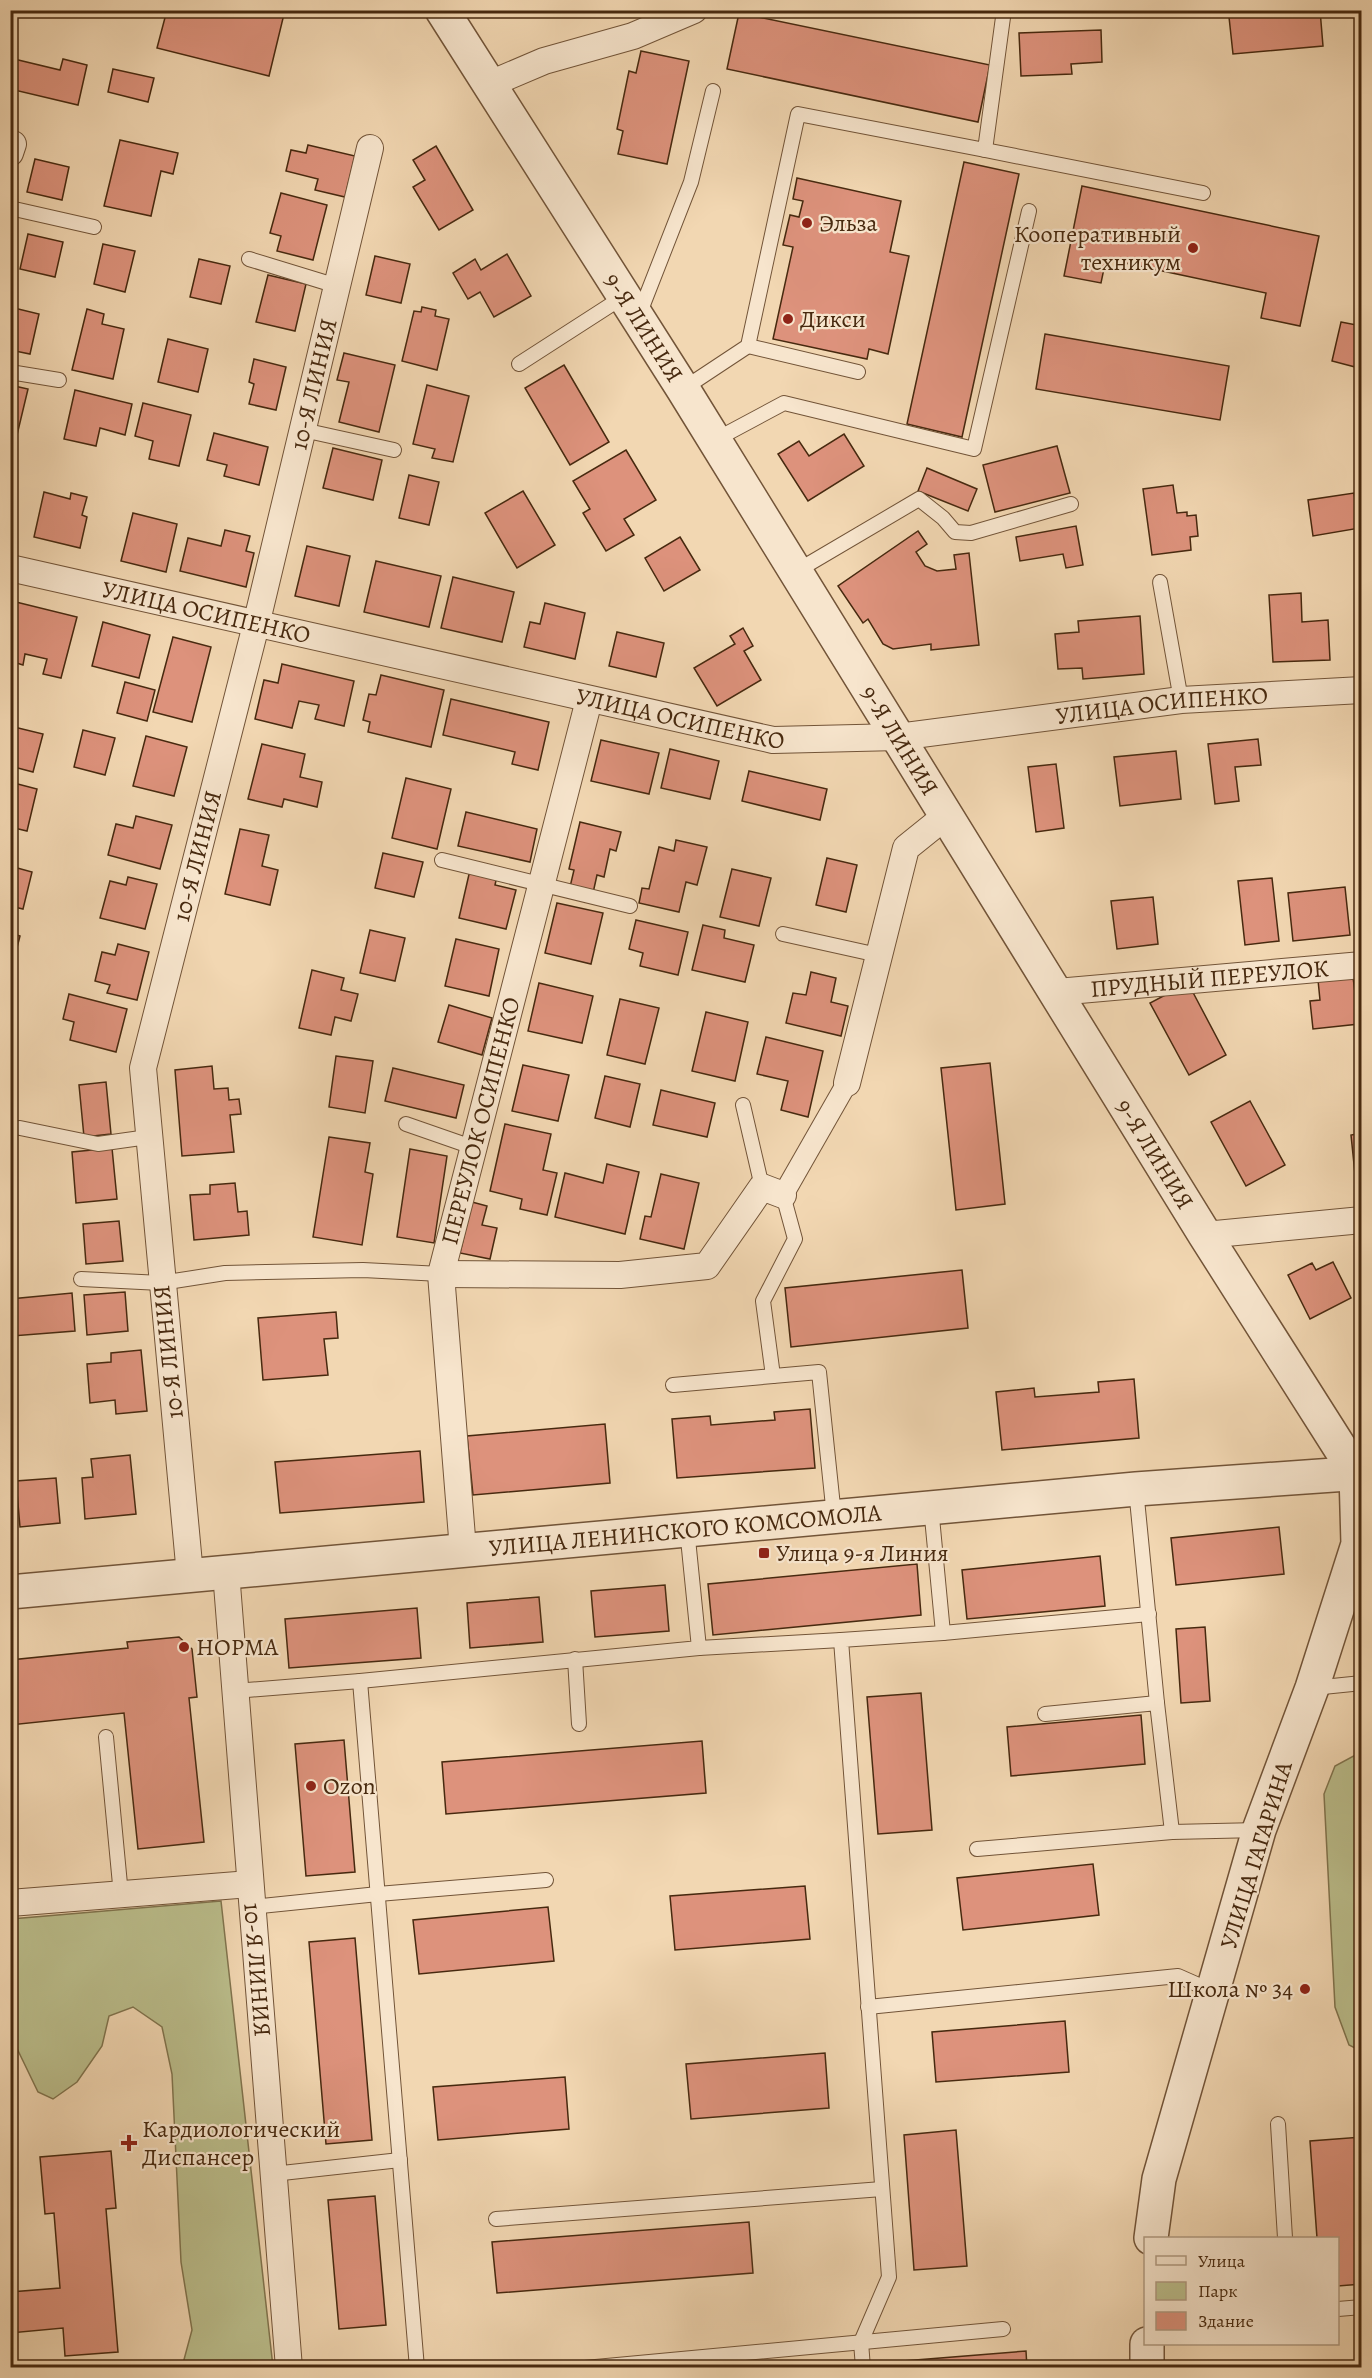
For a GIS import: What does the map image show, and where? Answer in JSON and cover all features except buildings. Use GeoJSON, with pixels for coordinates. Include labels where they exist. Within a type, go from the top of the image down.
{"type":"FeatureCollection","features":[{"type":"Feature","properties":{"kind":"street","name":"9-Я ЛИНИЯ"},"geometry":{"type":"LineString","coordinates":[[442,10],[683,389],[1205,1235],[1359,1473]]}},
{"type":"Feature","properties":{"kind":"street"},"geometry":{"type":"LineString","coordinates":[[490,84],[544,61],[633,36],[694,10]]}},
{"type":"Feature","properties":{"kind":"street","name":"10-Я ЛИНИЯ"},"geometry":{"type":"LineString","coordinates":[[190,1575],[161,1283],[143,1068],[256,625],[370,148]]}},
{"type":"Feature","properties":{"kind":"street","name":"УЛИЦА ОСИПЕНКО"},"geometry":{"type":"LineString","coordinates":[[10,568],[773,740],[898,737],[1181,700],[1362,690]]}},
{"type":"Feature","properties":{"kind":"street","name":"ПЕРЕУЛОК ОСИПЕНКО"},"geometry":{"type":"LineString","coordinates":[[463,1550],[441,1274],[589,700]]}},
{"type":"Feature","properties":{"kind":"street"},"geometry":{"type":"LineString","coordinates":[[441,1274],[620,1275],[707,1266],[773,1191],[847,1083],[906,848],[947,815]]}},
{"type":"Feature","properties":{"kind":"street","name":"ПРУДНЫЙ ПЕРЕУЛОК"},"geometry":{"type":"LineString","coordinates":[[1057,992],[1362,965]]}},
{"type":"Feature","properties":{"kind":"street"},"geometry":{"type":"LineString","coordinates":[[1205,1235],[1362,1220]]}},
{"type":"Feature","properties":{"kind":"street","name":"УЛИЦА ЛЕНИНСКОГО КОМСОМОЛА"},"geometry":{"type":"LineString","coordinates":[[10,1592],[1136,1489],[1359,1473]]}},
{"type":"Feature","properties":{"kind":"street","name":"УЛИЦА ГАГАРИНА"},"geometry":{"type":"LineString","coordinates":[[1151,2237],[1158,2179],[1214,1992],[1259,1830],[1312,1688],[1358,1544],[1359,1473]]}},
{"type":"Feature","properties":{"kind":"street","name":"10-Я ЛИНИЯ"},"geometry":{"type":"LineString","coordinates":[[226,1572],[289,2367]]}},
{"type":"Feature","properties":{"kind":"street"},"geometry":{"type":"LineString","coordinates":[[10,1904],[121,1895],[251,1896]]}},
{"type":"Feature","properties":{"kind":"street"},"geometry":{"type":"LineString","coordinates":[[1147,2345],[1147,2367]]}},
{"type":"Feature","properties":{"kind":"lane"},"geometry":{"type":"LineString","coordinates":[[985,150],[1004,10]]}},
{"type":"Feature","properties":{"kind":"lane"},"geometry":{"type":"LineString","coordinates":[[519,364],[630,308],[691,182],[713,91]]}},
{"type":"Feature","properties":{"kind":"lane"},"geometry":{"type":"LineString","coordinates":[[683,389],[748,346],[798,114],[1203,193]]}},
{"type":"Feature","properties":{"kind":"lane"},"geometry":{"type":"LineString","coordinates":[[10,208],[93,227]]}},
{"type":"Feature","properties":{"kind":"lane"},"geometry":{"type":"LineString","coordinates":[[713,441],[784,403],[974,449],[1029,211]]}},
{"type":"Feature","properties":{"kind":"lane"},"geometry":{"type":"LineString","coordinates":[[249,259],[337,286]]}},
{"type":"Feature","properties":{"kind":"lane"},"geometry":{"type":"LineString","coordinates":[[748,346],[858,372]]}},
{"type":"Feature","properties":{"kind":"lane"},"geometry":{"type":"LineString","coordinates":[[10,372],[59,380]]}},
{"type":"Feature","properties":{"kind":"lane"},"geometry":{"type":"LineString","coordinates":[[303,430],[394,450]]}},
{"type":"Feature","properties":{"kind":"lane"},"geometry":{"type":"LineString","coordinates":[[795,572],[919,499],[955,532],[971,533],[1071,504]]}},
{"type":"Feature","properties":{"kind":"lane"},"geometry":{"type":"LineString","coordinates":[[1160,582],[1181,700]]}},
{"type":"Feature","properties":{"kind":"lane"},"geometry":{"type":"LineString","coordinates":[[442,860],[630,906]]}},
{"type":"Feature","properties":{"kind":"lane"},"geometry":{"type":"LineString","coordinates":[[783,934],[878,955]]}},
{"type":"Feature","properties":{"kind":"lane"},"geometry":{"type":"LineString","coordinates":[[743,1105],[773,1191],[795,1239],[763,1301],[773,1376]]}},
{"type":"Feature","properties":{"kind":"lane"},"geometry":{"type":"LineString","coordinates":[[406,1124],[475,1148]]}},
{"type":"Feature","properties":{"kind":"lane"},"geometry":{"type":"LineString","coordinates":[[20,1128],[98,1144],[148,1137]]}},
{"type":"Feature","properties":{"kind":"lane"},"geometry":{"type":"LineString","coordinates":[[81,1279],[161,1283],[225,1273],[363,1270],[441,1274]]}},
{"type":"Feature","properties":{"kind":"lane"},"geometry":{"type":"LineString","coordinates":[[673,1385],[819,1372],[834,1516]]}},
{"type":"Feature","properties":{"kind":"lane"},"geometry":{"type":"LineString","coordinates":[[1136,1489],[1172,1832]]}},
{"type":"Feature","properties":{"kind":"lane"},"geometry":{"type":"LineString","coordinates":[[931,1508],[943,1633]]}},
{"type":"Feature","properties":{"kind":"lane"},"geometry":{"type":"LineString","coordinates":[[687,1529],[699,1648]]}},
{"type":"Feature","properties":{"kind":"lane"},"geometry":{"type":"LineString","coordinates":[[235,1691],[699,1648],[943,1633],[1149,1614]]}},
{"type":"Feature","properties":{"kind":"lane"},"geometry":{"type":"LineString","coordinates":[[841,1640],[889,2277],[861,2342],[863,2367]]}},
{"type":"Feature","properties":{"kind":"lane"},"geometry":{"type":"LineString","coordinates":[[575,1659],[579,1724]]}},
{"type":"Feature","properties":{"kind":"lane"},"geometry":{"type":"LineString","coordinates":[[360,1681],[417,2367]]}},
{"type":"Feature","properties":{"kind":"lane"},"geometry":{"type":"LineString","coordinates":[[1312,1688],[1362,1683]]}},
{"type":"Feature","properties":{"kind":"lane"},"geometry":{"type":"LineString","coordinates":[[1045,1714],[1158,1703]]}},
{"type":"Feature","properties":{"kind":"lane"},"geometry":{"type":"LineString","coordinates":[[106,1737],[121,1895]]}},
{"type":"Feature","properties":{"kind":"lane"},"geometry":{"type":"LineString","coordinates":[[977,1849],[1172,1832],[1259,1830]]}},
{"type":"Feature","properties":{"kind":"lane"},"geometry":{"type":"LineString","coordinates":[[251,1896],[378,1894],[546,1880]]}},
{"type":"Feature","properties":{"kind":"lane"},"geometry":{"type":"LineString","coordinates":[[868,2007],[1178,1976],[1214,1992]]}},
{"type":"Feature","properties":{"kind":"lane"},"geometry":{"type":"LineString","coordinates":[[1278,2124],[1285,2237]]}},
{"type":"Feature","properties":{"kind":"lane"},"geometry":{"type":"LineString","coordinates":[[273,2174],[400,2160]]}},
{"type":"Feature","properties":{"kind":"lane"},"geometry":{"type":"LineString","coordinates":[[496,2219],[882,2189]]}},
{"type":"Feature","properties":{"kind":"lane"},"geometry":{"type":"LineString","coordinates":[[1339,2309],[1362,2307]]}},
{"type":"Feature","properties":{"kind":"lane"},"geometry":{"type":"LineString","coordinates":[[585,2367],[1003,2329]]}},
{"type":"Feature","properties":{"kind":"green space"},"geometry":{"type":"Polygon","coordinates":[[[1361,1752],[1361,2051],[1349,2045],[1335,2007],[1324,1794],[1335,1766],[1361,1752]]]}},
{"type":"Feature","properties":{"kind":"green space"},"geometry":{"type":"Polygon","coordinates":[[[221,1901],[273,2367],[182,2367],[192,2330],[181,2262],[172,2074],[162,2027],[133,2007],[109,2016],[102,2046],[77,2082],[53,2099],[38,2092],[11,2036],[11,1919],[221,1901]]]}},
{"type":"Feature","properties":{"kind":"place","name":"Эльза"},"geometry":{"type":"Point","coordinates":[807,223]}},
{"type":"Feature","properties":{"kind":"place","name":"Кооперативный техникум"},"geometry":{"type":"Point","coordinates":[1193,248]}},
{"type":"Feature","properties":{"kind":"place","name":"Дикси"},"geometry":{"type":"Point","coordinates":[788,319]}},
{"type":"Feature","properties":{"kind":"place","name":"Улица 9-я Линия"},"geometry":{"type":"Point","coordinates":[764,1553]}},
{"type":"Feature","properties":{"kind":"place","name":"НОРМА"},"geometry":{"type":"Point","coordinates":[184,1647]}},
{"type":"Feature","properties":{"kind":"place","name":"Ozon"},"geometry":{"type":"Point","coordinates":[311,1786]}},
{"type":"Feature","properties":{"kind":"place","name":"Школа № 34"},"geometry":{"type":"Point","coordinates":[1305,1989]}},
{"type":"Feature","properties":{"kind":"place","name":"Кардиологический Диспансер"},"geometry":{"type":"Point","coordinates":[129,2143]}}]}
